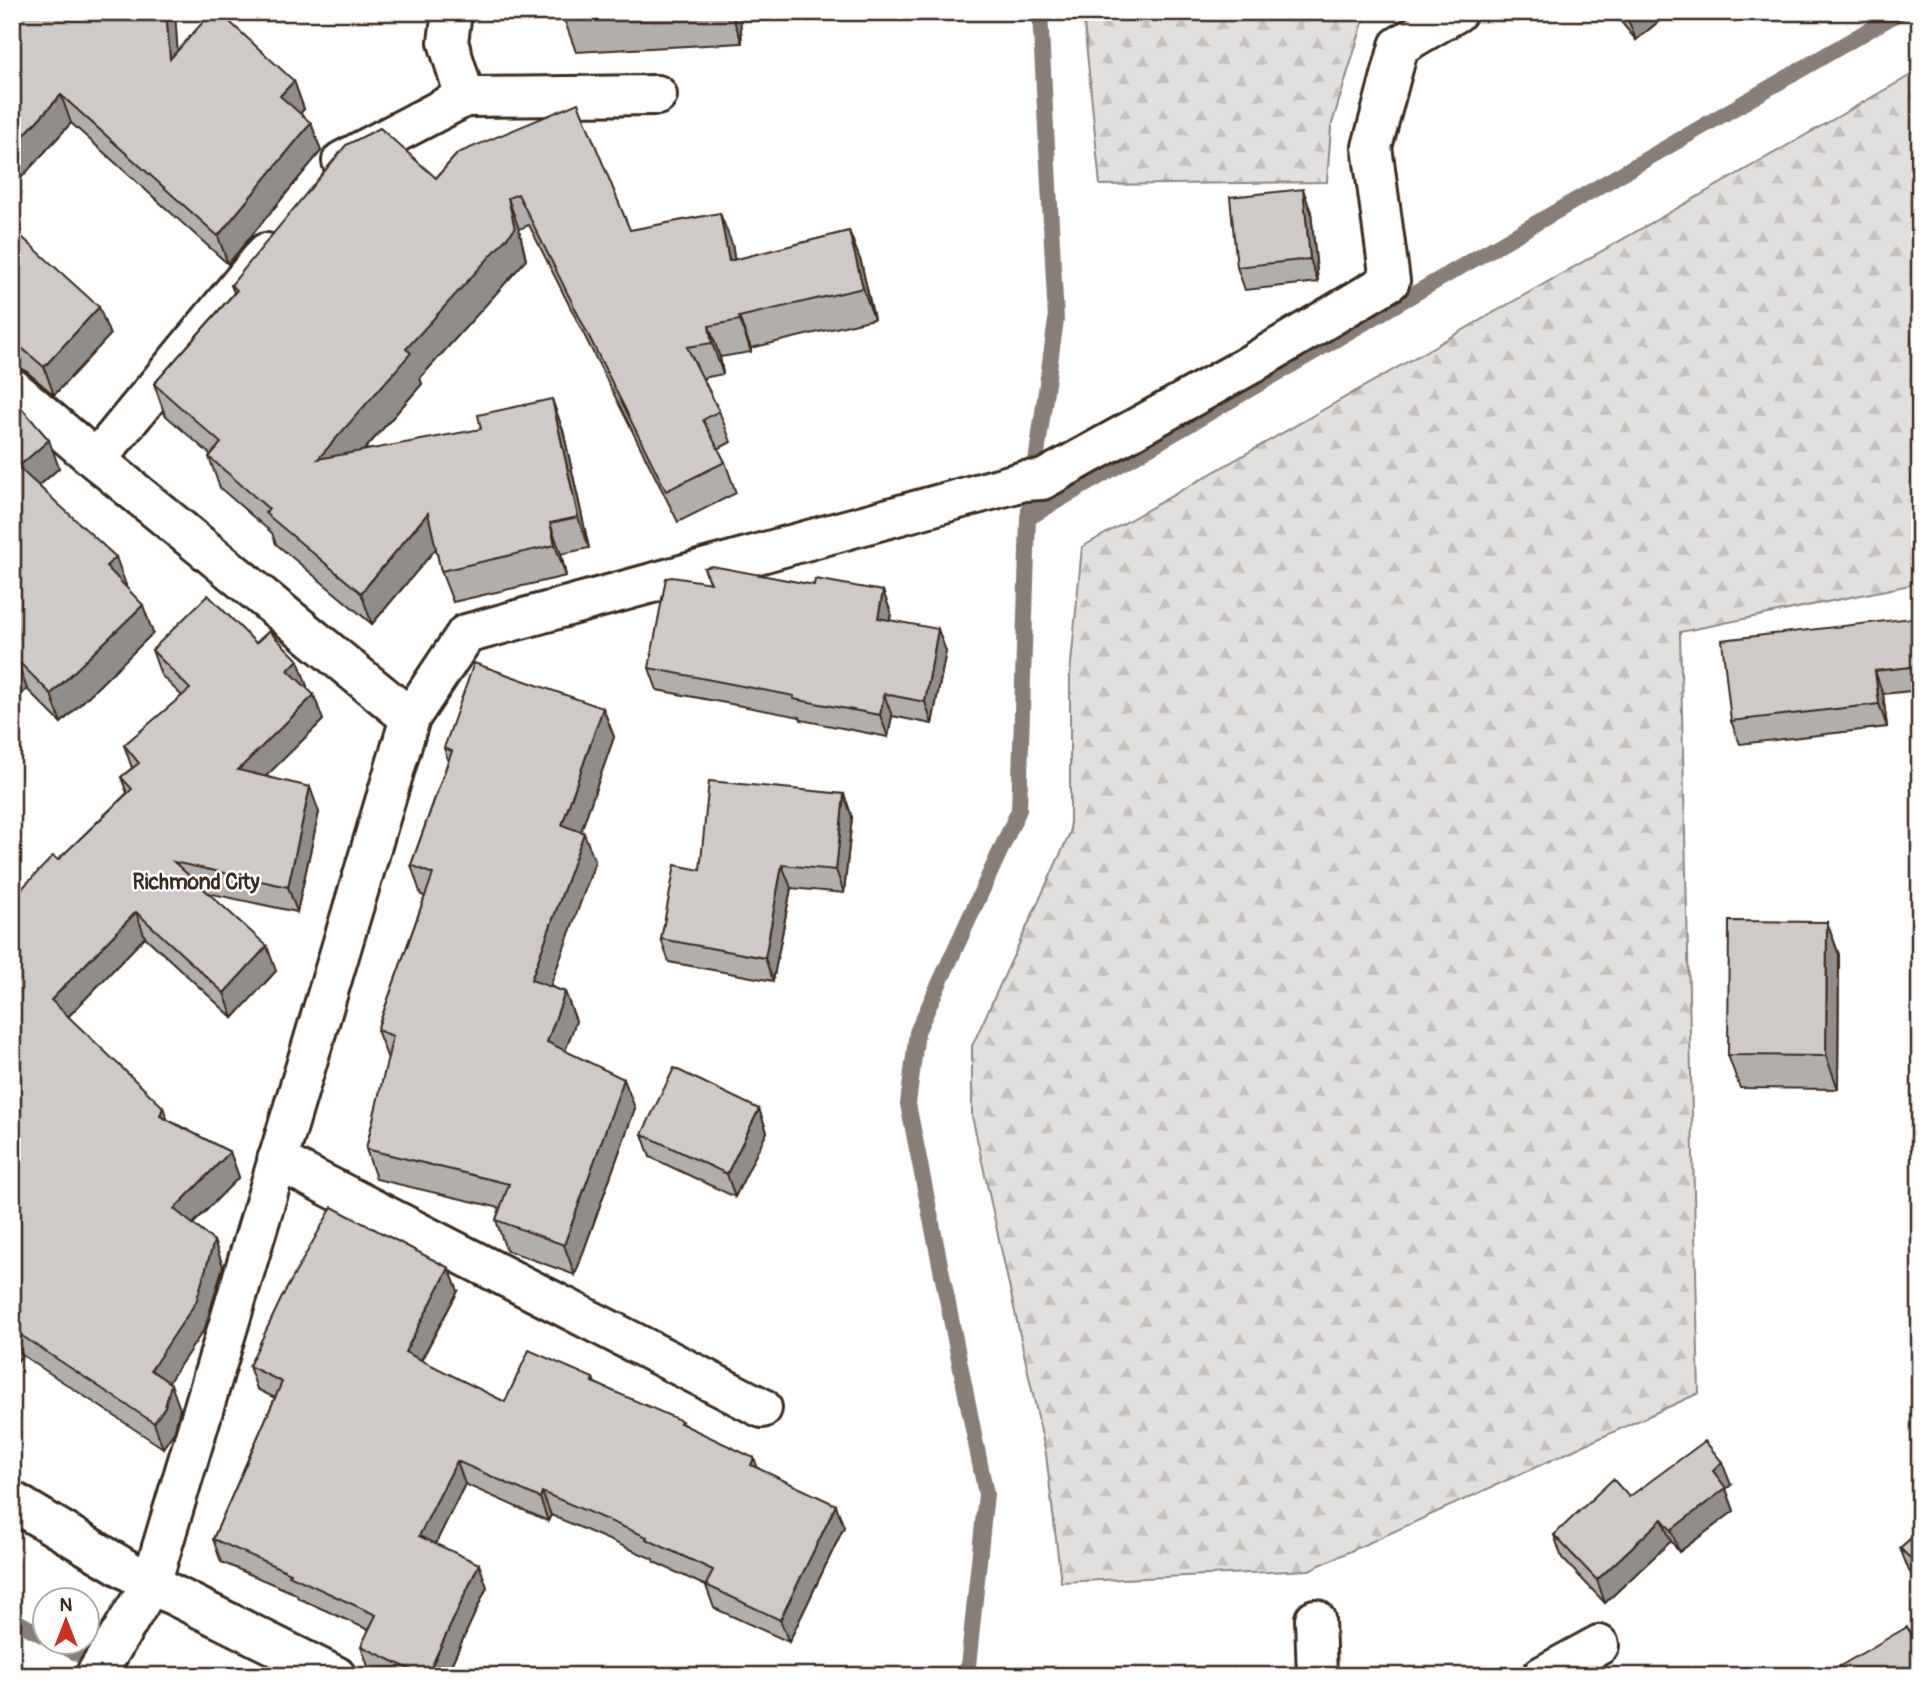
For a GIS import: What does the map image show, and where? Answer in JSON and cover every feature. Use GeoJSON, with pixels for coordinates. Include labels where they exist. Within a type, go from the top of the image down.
{"type":"FeatureCollection","features":[{"type":"Feature","properties":{"kind":"street"},"geometry":{"type":"LineString","coordinates":[[452,12],[448,42],[465,97]]}},
{"type":"Feature","properties":{"kind":"street"},"geometry":{"type":"LineString","coordinates":[[95,1676],[148,1591],[410,718],[466,634],[1033,480],[1246,367],[1390,281],[1372,147],[1399,46],[1457,12]]}},
{"type":"Feature","properties":{"kind":"street"},"geometry":{"type":"LineString","coordinates":[[317,191],[344,159],[465,97],[657,95]]}},
{"type":"Feature","properties":{"kind":"street"},"geometry":{"type":"LineString","coordinates":[[96,460],[290,223]]}},
{"type":"Feature","properties":{"kind":"street"},"geometry":{"type":"LineString","coordinates":[[12,388],[410,718]]}},
{"type":"Feature","properties":{"kind":"street"},"geometry":{"type":"LineString","coordinates":[[277,1160],[762,1408]]}},
{"type":"Feature","properties":{"kind":"street"},"geometry":{"type":"LineString","coordinates":[[12,1501],[148,1591],[336,1676]]}},
{"type":"Feature","properties":{"kind":"street"},"geometry":{"type":"LineString","coordinates":[[1315,1619],[1317,1676]]}},
{"type":"Feature","properties":{"kind":"street"},"geometry":{"type":"LineString","coordinates":[[1542,1676],[1599,1645]]}},
{"type":"Feature","properties":{"kind":"green space"},"geometry":{"type":"Polygon","coordinates":[[[1083,12],[1373,12],[1365,16],[1331,127],[1327,182],[1100,185],[1083,12]]]}},
{"type":"Feature","properties":{"kind":"green space"},"geometry":{"type":"Polygon","coordinates":[[[1920,70],[1920,583],[1680,632],[1699,1393],[1309,1570],[1061,1582],[1046,1454],[972,1116],[972,1046],[1070,833],[1070,674],[1082,547],[1920,70]]]}},
{"type":"Feature","properties":{"kind":"building"},"geometry":{"type":"Polygon","coordinates":[[[12,12],[166,12],[170,59],[212,12],[219,12],[294,81],[280,96],[311,123],[218,236],[61,95],[12,148],[12,12]]]}},
{"type":"Feature","properties":{"kind":"building"},"geometry":{"type":"Polygon","coordinates":[[[564,12],[682,12],[564,19],[564,12]]]}},
{"type":"Feature","properties":{"kind":"building"},"geometry":{"type":"Polygon","coordinates":[[[578,103],[630,230],[720,213],[729,261],[849,231],[863,288],[709,326],[712,343],[687,347],[719,411],[703,420],[725,462],[666,491],[518,194],[508,198],[515,229],[406,349],[411,353],[318,459],[481,429],[478,415],[552,399],[578,517],[550,523],[555,545],[441,571],[428,513],[361,593],[265,513],[269,509],[209,457],[221,443],[154,384],[237,290],[231,285],[346,145],[380,128],[436,178],[458,153],[578,103]]]}},
{"type":"Feature","properties":{"kind":"building"},"geometry":{"type":"Polygon","coordinates":[[[1303,189],[1310,259],[1237,267],[1230,197],[1303,189]]]}},
{"type":"Feature","properties":{"kind":"building"},"geometry":{"type":"Polygon","coordinates":[[[12,228],[99,307],[44,367],[12,341],[12,228]]]}},
{"type":"Feature","properties":{"kind":"building"},"geometry":{"type":"Polygon","coordinates":[[[12,397],[49,440],[18,467],[116,557],[106,566],[143,605],[51,694],[17,660],[12,664],[12,397]]]}},
{"type":"Feature","properties":{"kind":"building"},"geometry":{"type":"Polygon","coordinates":[[[712,566],[814,585],[815,579],[883,591],[878,618],[938,629],[925,702],[884,694],[880,715],[649,668],[666,578],[711,583],[704,568],[712,566]]]}},
{"type":"Feature","properties":{"kind":"building"},"geometry":{"type":"Polygon","coordinates":[[[208,595],[256,643],[269,631],[298,660],[288,670],[314,695],[238,770],[310,787],[288,887],[174,862],[267,946],[224,993],[136,912],[51,1000],[163,1107],[160,1116],[230,1152],[174,1209],[214,1241],[196,1302],[151,1370],[171,1384],[165,1407],[154,1423],[12,1331],[12,1215],[16,1210],[12,1207],[12,899],[53,856],[58,860],[132,789],[121,777],[139,763],[124,745],[190,689],[152,650],[208,595]]]}},
{"type":"Feature","properties":{"kind":"building"},"geometry":{"type":"Polygon","coordinates":[[[1920,617],[1920,666],[1875,671],[1879,704],[1731,721],[1722,640],[1920,617]]]}},
{"type":"Feature","properties":{"kind":"building"},"geometry":{"type":"Polygon","coordinates":[[[474,663],[603,708],[562,825],[584,833],[531,980],[565,992],[547,1042],[624,1079],[564,1245],[496,1220],[509,1184],[366,1149],[393,1036],[377,1030],[433,874],[411,865],[452,751],[444,748],[474,663]]]}},
{"type":"Feature","properties":{"kind":"building"},"geometry":{"type":"Polygon","coordinates":[[[709,781],[844,794],[836,870],[782,865],[765,958],[661,939],[675,865],[700,870],[709,781]]]}},
{"type":"Feature","properties":{"kind":"building"},"geometry":{"type":"Polygon","coordinates":[[[1729,921],[1827,922],[1826,1056],[1728,1055],[1729,921]]]}},
{"type":"Feature","properties":{"kind":"building"},"geometry":{"type":"Polygon","coordinates":[[[674,1068],[759,1109],[727,1174],[642,1134],[674,1068]]]}},
{"type":"Feature","properties":{"kind":"building"},"geometry":{"type":"Polygon","coordinates":[[[332,1207],[449,1268],[405,1352],[505,1402],[529,1350],[593,1378],[592,1382],[682,1421],[680,1423],[754,1458],[751,1465],[836,1505],[780,1620],[706,1585],[713,1570],[646,1539],[647,1537],[542,1492],[540,1498],[457,1461],[419,1536],[479,1564],[427,1676],[361,1646],[376,1615],[289,1575],[291,1573],[213,1539],[282,1382],[249,1366],[282,1297],[332,1207]]]}},
{"type":"Feature","properties":{"kind":"building"},"geometry":{"type":"Polygon","coordinates":[[[1705,1441],[1722,1462],[1713,1471],[1726,1488],[1671,1530],[1662,1519],[1597,1580],[1554,1535],[1613,1479],[1629,1497],[1705,1441]]]}},
{"type":"Feature","properties":{"kind":"building"},"geometry":{"type":"Polygon","coordinates":[[[1920,1530],[1920,1568],[1900,1548],[1920,1530]]]}},
{"type":"Feature","properties":{"kind":"building"},"geometry":{"type":"Polygon","coordinates":[[[1907,1627],[1920,1648],[1920,1676],[1823,1676],[1907,1627]]]}},
{"type":"Feature","properties":{"kind":"waterway"},"geometry":{"type":"LineString","coordinates":[[1028,518],[1056,320],[1040,12]]}},
{"type":"Feature","properties":{"kind":"waterway"},"geometry":{"type":"LineString","coordinates":[[967,1676],[986,1494],[908,1104],[917,1032],[1019,810],[1028,518],[1900,12]]}},
{"type":"Feature","properties":{"kind":"waterway"},"geometry":{"type":"LineString","coordinates":[[12,1619],[32,1630]]}},
{"type":"Feature","properties":{"kind":"waterway"},"geometry":{"type":"LineString","coordinates":[[82,1656],[118,1676]]}},
{"type":"Feature","properties":{"kind":"district","name":"Richmond City"},"geometry":{"type":"Point","coordinates":[196,882]}}]}
